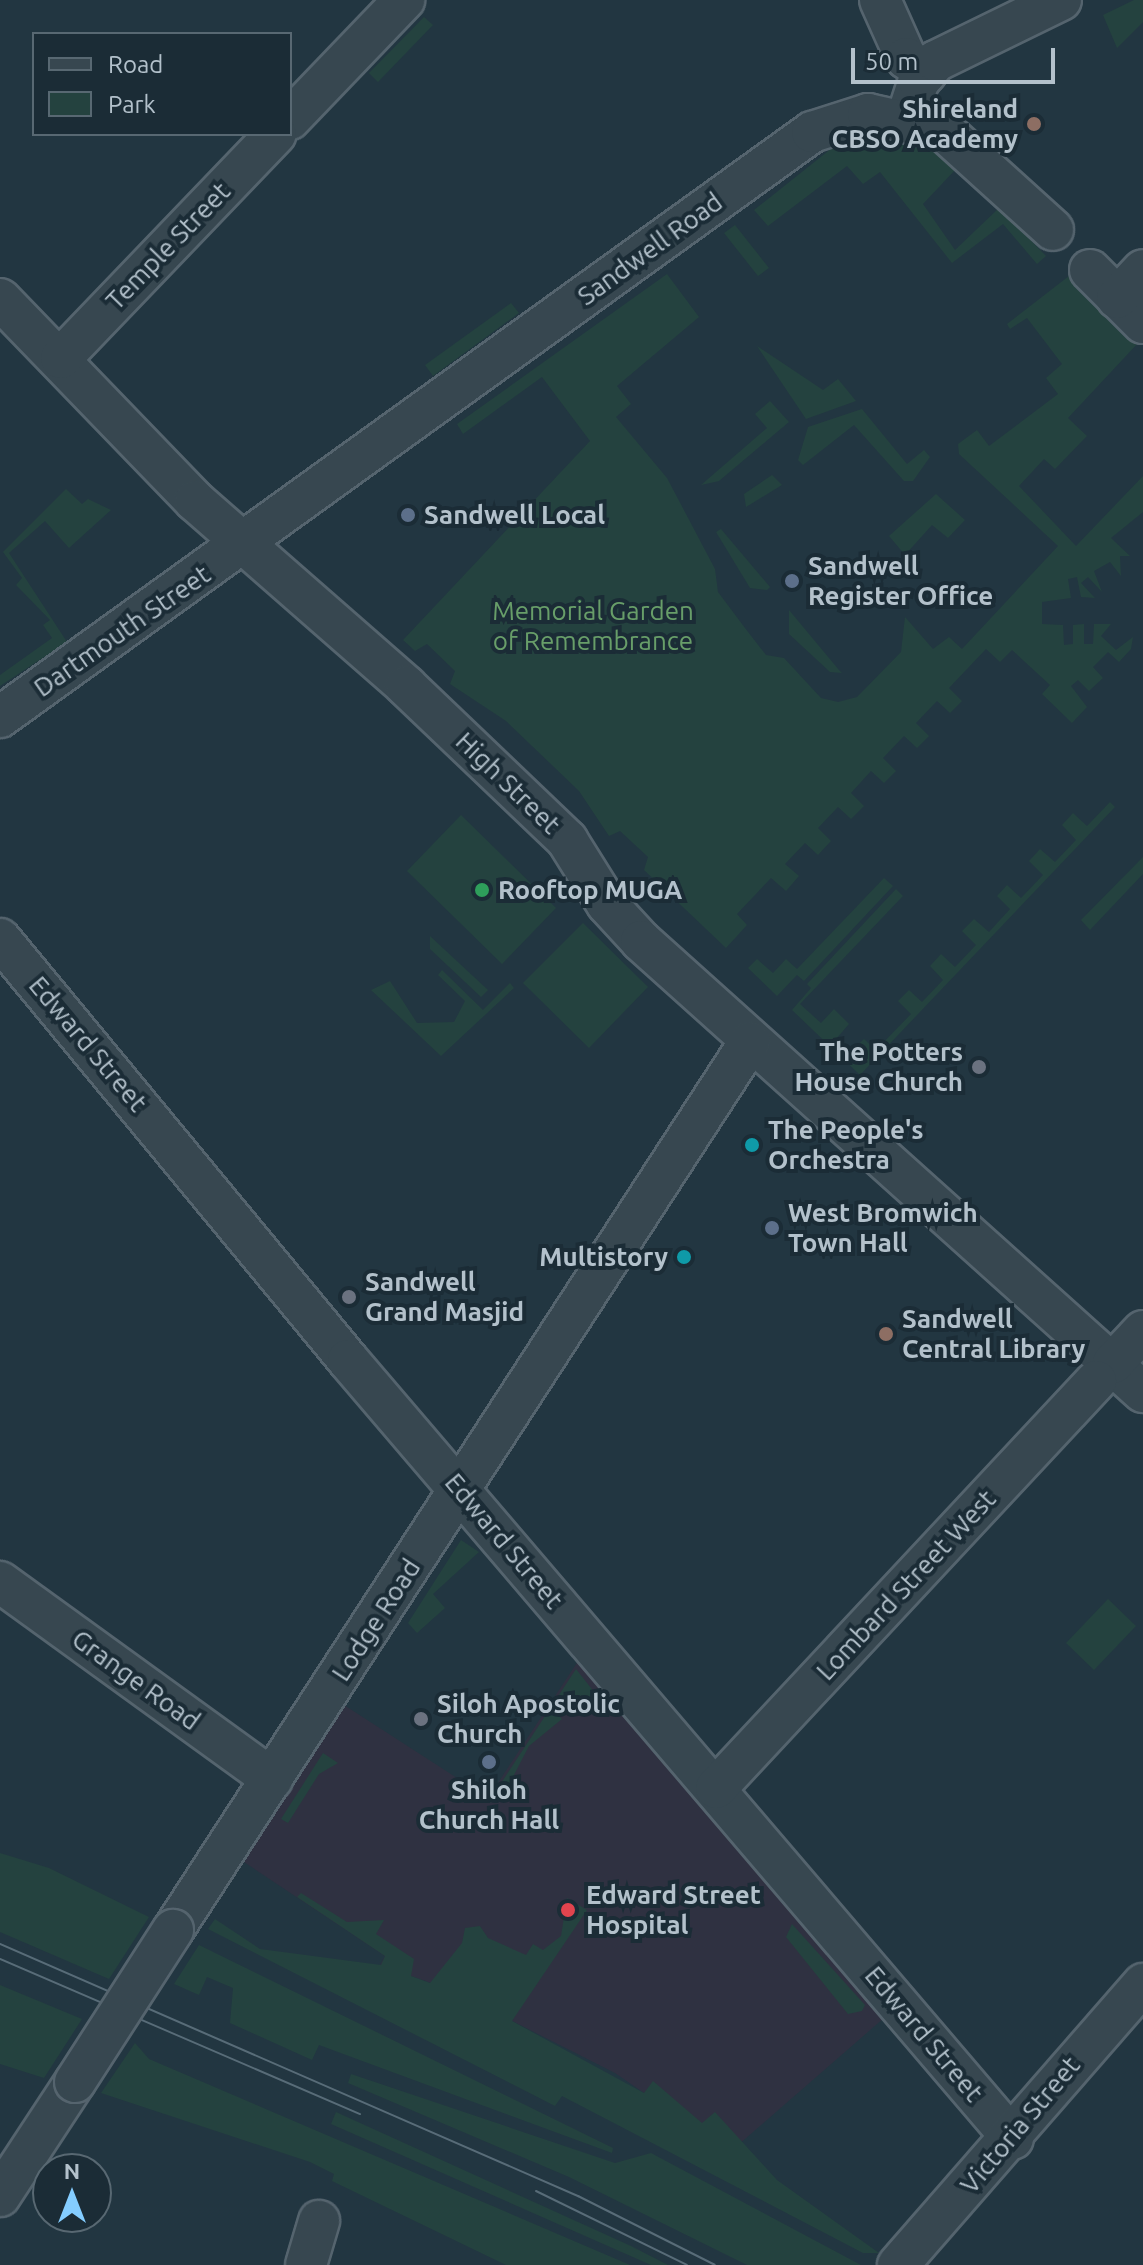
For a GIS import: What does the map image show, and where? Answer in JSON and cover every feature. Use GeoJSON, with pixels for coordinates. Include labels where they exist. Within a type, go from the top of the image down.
{"type":"FeatureCollection","features":[{"type":"Feature","properties":{"kind":"street"},"geometry":{"type":"LineString","coordinates":[[292,117],[404,0]]}},
{"type":"Feature","properties":{"kind":"street"},"geometry":{"type":"LineString","coordinates":[[880,0],[906,58],[926,73]]}},
{"type":"Feature","properties":{"kind":"street"},"geometry":{"type":"LineString","coordinates":[[907,117],[926,73],[973,39],[1061,0]]}},
{"type":"Feature","properties":{"kind":"street","name":"Sandwell Road"},"geometry":{"type":"LineString","coordinates":[[246,546],[801,139],[854,116],[907,117],[944,131],[1053,230]]}},
{"type":"Feature","properties":{"kind":"street","name":"Temple Street"},"geometry":{"type":"LineString","coordinates":[[61,358],[255,141]]}},
{"type":"Feature","properties":{"kind":"street","name":"High Street"},"geometry":{"type":"LineString","coordinates":[[0,299],[61,358],[93,402],[567,840],[607,904],[750,1042],[1006,1275],[1104,1372],[1143,1420]]}},
{"type":"Feature","properties":{"kind":"street","name":"Dartmouth Street"},"geometry":{"type":"LineString","coordinates":[[0,717],[246,546]]}},
{"type":"Feature","properties":{"kind":"street","name":"Edward Street"},"geometry":{"type":"LineString","coordinates":[[0,939],[461,1489],[1013,2139]]}},
{"type":"Feature","properties":{"kind":"street","name":"Lodge Road"},"geometry":{"type":"LineString","coordinates":[[0,2196],[750,1042]]}},
{"type":"Feature","properties":{"kind":"street","name":"Lombard Street West"},"geometry":{"type":"LineString","coordinates":[[716,1788],[1143,1331]]}},
{"type":"Feature","properties":{"kind":"street","name":"High Street"},"geometry":{"type":"LineString","coordinates":[[1104,1372],[1143,1392]]}},
{"type":"Feature","properties":{"kind":"street","name":"Grange Road"},"geometry":{"type":"LineString","coordinates":[[0,1582],[272,1779]]}},
{"type":"Feature","properties":{"kind":"street","name":"Victoria Street"},"geometry":{"type":"LineString","coordinates":[[898,2265],[1013,2139],[1143,1984]]}},
{"type":"Feature","properties":{"kind":"street"},"geometry":{"type":"LineString","coordinates":[[306,2265],[319,2221]]}},
{"type":"Feature","properties":{"kind":"shaded area","name":"Edward Street Hospital"},"geometry":{"type":"Polygon","coordinates":[[[590,1643],[884,2018],[730,2152],[615,2073],[451,1990],[380,1965],[385,1956],[226,1850],[327,1694],[488,1798],[590,1643]]]}},
{"type":"Feature","properties":{"kind":"green space"},"geometry":{"type":"Polygon","coordinates":[[[1134,0],[1143,0],[1143,22],[1117,48],[1103,15],[1134,0]]]}},
{"type":"Feature","properties":{"kind":"green space"},"geometry":{"type":"Polygon","coordinates":[[[424,17],[433,25],[378,82],[369,73],[424,17]]]}},
{"type":"Feature","properties":{"kind":"green space"},"geometry":{"type":"Polygon","coordinates":[[[880,134],[933,149],[956,169],[923,204],[955,250],[999,208],[1046,256],[1037,264],[1003,224],[952,263],[880,172],[863,184],[847,166],[768,226],[754,210],[837,144],[880,134]]]}},
{"type":"Feature","properties":{"kind":"green space"},"geometry":{"type":"Polygon","coordinates":[[[735,225],[769,268],[758,276],[724,233],[735,225]]]}},
{"type":"Feature","properties":{"kind":"green space","name":"Memorial Garden of Remembrance"},"geometry":{"type":"Polygon","coordinates":[[[667,274],[699,317],[617,386],[631,404],[616,417],[667,478],[715,569],[718,592],[766,655],[784,658],[821,698],[838,702],[857,697],[901,652],[905,617],[933,649],[949,637],[962,649],[1058,546],[959,454],[958,444],[977,430],[989,446],[1058,394],[1046,378],[1062,364],[1027,318],[1010,329],[1007,324],[1069,276],[1139,342],[1068,418],[1087,436],[1055,469],[1044,459],[1019,486],[1076,546],[1143,476],[1143,512],[1111,538],[1130,556],[1120,556],[1121,576],[1110,562],[1094,571],[1102,592],[1088,577],[1081,583],[1095,598],[1081,597],[1077,577],[1068,579],[1071,598],[1042,602],[1042,624],[1063,625],[1064,645],[1073,644],[1073,625],[1084,624],[1084,644],[1093,644],[1094,624],[1111,624],[1101,636],[1116,650],[1133,637],[1131,649],[1119,662],[1108,652],[1093,667],[1103,678],[1089,691],[1078,680],[1071,686],[1087,707],[1072,723],[1042,694],[1050,685],[1012,650],[1000,662],[986,649],[949,688],[962,701],[950,713],[937,701],[916,723],[929,736],[917,748],[904,736],[883,758],[896,771],[884,783],[871,771],[851,793],[864,806],[851,819],[838,807],[818,828],[831,841],[818,855],[805,843],[785,864],[799,876],[786,891],[771,878],[737,914],[747,925],[726,948],[644,870],[648,857],[620,831],[609,836],[579,791],[506,721],[450,684],[455,671],[427,644],[415,651],[403,640],[590,441],[542,377],[463,434],[457,424],[667,274]]]}},
{"type":"Feature","properties":{"kind":"green space"},"geometry":{"type":"Polygon","coordinates":[[[511,303],[519,313],[433,376],[425,365],[511,303]]]}},
{"type":"Feature","properties":{"kind":"green space"},"geometry":{"type":"Polygon","coordinates":[[[757,346],[823,390],[838,379],[856,401],[806,419],[757,346]]]}},
{"type":"Feature","properties":{"kind":"green space"},"geometry":{"type":"Polygon","coordinates":[[[770,401],[789,422],[719,481],[701,485],[767,428],[755,414],[770,401]]]}},
{"type":"Feature","properties":{"kind":"green space"},"geometry":{"type":"Polygon","coordinates":[[[862,409],[907,464],[924,450],[930,457],[913,481],[904,481],[854,425],[803,465],[798,460],[808,427],[862,409]]]}},
{"type":"Feature","properties":{"kind":"green space"},"geometry":{"type":"Polygon","coordinates":[[[772,475],[782,485],[746,507],[744,494],[772,475]]]}},
{"type":"Feature","properties":{"kind":"green space"},"geometry":{"type":"Polygon","coordinates":[[[66,489],[82,504],[88,499],[111,510],[69,548],[45,521],[9,553],[67,642],[0,686],[0,675],[52,638],[43,625],[50,620],[16,585],[22,578],[3,552],[66,489]]]}},
{"type":"Feature","properties":{"kind":"green space"},"geometry":{"type":"Polygon","coordinates":[[[936,494],[965,520],[948,538],[932,525],[905,555],[889,536],[936,494]]]}},
{"type":"Feature","properties":{"kind":"green space"},"geometry":{"type":"Polygon","coordinates":[[[721,529],[770,587],[767,590],[750,588],[716,532],[721,529]]]}},
{"type":"Feature","properties":{"kind":"green space"},"geometry":{"type":"Polygon","coordinates":[[[789,610],[842,673],[830,672],[789,634],[789,610]]]}},
{"type":"Feature","properties":{"kind":"green space"},"geometry":{"type":"Polygon","coordinates":[[[1110,802],[1115,807],[860,1075],[792,1010],[811,988],[807,984],[896,889],[903,896],[800,1004],[821,1023],[834,1009],[849,1024],[836,1039],[850,1052],[864,1039],[876,1050],[911,1014],[898,1001],[909,990],[922,1002],[943,980],[930,966],[941,954],[955,967],[976,945],[962,931],[974,919],[989,932],[1010,909],[997,896],[1007,885],[1021,898],[1043,875],[1029,861],[1040,849],[1055,862],[1076,840],[1062,825],[1073,813],[1087,826],[1110,802]]]}},
{"type":"Feature","properties":{"kind":"green space","name":"Rooftop MUGA"},"geometry":{"type":"Polygon","coordinates":[[[461,815],[556,908],[502,964],[407,871],[461,815]]]}},
{"type":"Feature","properties":{"kind":"green space"},"geometry":{"type":"Polygon","coordinates":[[[1143,857],[1143,874],[1090,930],[1081,920],[1143,857]]]}},
{"type":"Feature","properties":{"kind":"green space"},"geometry":{"type":"Polygon","coordinates":[[[884,878],[893,886],[804,981],[797,975],[777,996],[748,968],[757,959],[773,973],[786,959],[797,969],[884,878]]]}},
{"type":"Feature","properties":{"kind":"green space"},"geometry":{"type":"Polygon","coordinates":[[[583,923],[648,987],[589,1048],[523,983],[583,923]]]}},
{"type":"Feature","properties":{"kind":"green space"},"geometry":{"type":"Polygon","coordinates":[[[430,936],[488,990],[481,997],[430,949],[430,936]]]}},
{"type":"Feature","properties":{"kind":"green space"},"geometry":{"type":"Polygon","coordinates":[[[442,970],[483,1010],[510,983],[514,988],[441,1056],[371,990],[390,981],[417,1023],[454,1022],[465,1001],[438,975],[442,970]]]}},
{"type":"Feature","properties":{"kind":"green space"},"geometry":{"type":"Polygon","coordinates":[[[461,1540],[479,1552],[433,1594],[445,1608],[417,1633],[408,1623],[461,1540]]]}},
{"type":"Feature","properties":{"kind":"green space"},"geometry":{"type":"Polygon","coordinates":[[[1108,1599],[1136,1626],[1094,1670],[1066,1643],[1108,1599]]]}},
{"type":"Feature","properties":{"kind":"green space"},"geometry":{"type":"Polygon","coordinates":[[[576,1669],[595,1693],[593,1701],[578,1710],[566,1692],[553,1711],[562,1719],[529,1746],[501,1800],[488,1803],[576,1669]]]}},
{"type":"Feature","properties":{"kind":"green space"},"geometry":{"type":"Polygon","coordinates":[[[323,1753],[338,1763],[319,1774],[288,1823],[281,1819],[323,1753]]]}},
{"type":"Feature","properties":{"kind":"green space"},"geometry":{"type":"Polygon","coordinates":[[[0,1853],[49,1868],[149,1917],[109,1979],[0,1932],[0,1853]]]}},
{"type":"Feature","properties":{"kind":"green space"},"geometry":{"type":"Polygon","coordinates":[[[301,1893],[347,1922],[384,1920],[376,1934],[414,1959],[411,1976],[430,1983],[462,1943],[465,1928],[480,1926],[488,1938],[526,1955],[533,1944],[543,1950],[561,1936],[567,1898],[587,1910],[512,2021],[644,2093],[653,2081],[702,2123],[715,2112],[777,2180],[879,2253],[863,2253],[562,2096],[555,2106],[208,1929],[215,1919],[260,1949],[381,1965],[385,1956],[297,1897],[301,1893]]]}},
{"type":"Feature","properties":{"kind":"green space"},"geometry":{"type":"Polygon","coordinates":[[[792,1924],[865,2005],[862,2011],[848,2014],[786,1937],[792,1924]]]}},
{"type":"Feature","properties":{"kind":"green space"},"geometry":{"type":"Polygon","coordinates":[[[199,1945],[613,2148],[612,2153],[319,2045],[312,2060],[230,2023],[233,1988],[207,1977],[199,1995],[174,1984],[199,1945]]]}},
{"type":"Feature","properties":{"kind":"green space"},"geometry":{"type":"Polygon","coordinates":[[[0,1985],[82,2019],[44,2078],[0,2064],[0,1985]]]}},
{"type":"Feature","properties":{"kind":"green space"},"geometry":{"type":"Polygon","coordinates":[[[135,2043],[149,2059],[630,2265],[506,2265],[332,2181],[334,2174],[310,2162],[101,2093],[135,2043]]]}},
{"type":"Feature","properties":{"kind":"green space"},"geometry":{"type":"Polygon","coordinates":[[[351,2074],[615,2163],[651,2153],[861,2265],[747,2265],[569,2177],[348,2083],[351,2074]]]}},
{"type":"Feature","properties":{"kind":"green space"},"geometry":{"type":"Polygon","coordinates":[[[336,2112],[668,2265],[651,2265],[331,2124],[336,2112]]]}},
{"type":"Feature","properties":{"kind":"tram line"},"geometry":{"type":"LineString","coordinates":[[0,1944],[578,2196],[715,2265]]}},
{"type":"Feature","properties":{"kind":"tram line"},"geometry":{"type":"LineString","coordinates":[[0,1959],[360,2114]]}},
{"type":"Feature","properties":{"kind":"tram line"},"geometry":{"type":"LineString","coordinates":[[536,2191],[687,2265]]}},
{"type":"Feature","properties":{"kind":"place","name":"Shireland CBSO Academy"},"geometry":{"type":"Point","coordinates":[1034,124]}},
{"type":"Feature","properties":{"kind":"place","name":"Sandwell Local"},"geometry":{"type":"Point","coordinates":[408,515]}},
{"type":"Feature","properties":{"kind":"place","name":"Sandwell Register Office"},"geometry":{"type":"Point","coordinates":[792,581]}},
{"type":"Feature","properties":{"kind":"place","name":"Rooftop MUGA"},"geometry":{"type":"Point","coordinates":[482,890]}},
{"type":"Feature","properties":{"kind":"place","name":"The Potters House Church"},"geometry":{"type":"Point","coordinates":[979,1067]}},
{"type":"Feature","properties":{"kind":"place","name":"The People's Orchestra"},"geometry":{"type":"Point","coordinates":[752,1145]}},
{"type":"Feature","properties":{"kind":"place","name":"West Bromwich Town Hall"},"geometry":{"type":"Point","coordinates":[772,1228]}},
{"type":"Feature","properties":{"kind":"place","name":"Multistory"},"geometry":{"type":"Point","coordinates":[684,1257]}},
{"type":"Feature","properties":{"kind":"place","name":"Sandwell Grand Masjid"},"geometry":{"type":"Point","coordinates":[349,1297]}},
{"type":"Feature","properties":{"kind":"place","name":"Sandwell Central Library"},"geometry":{"type":"Point","coordinates":[886,1334]}},
{"type":"Feature","properties":{"kind":"place","name":"Siloh Apostolic Church"},"geometry":{"type":"Point","coordinates":[421,1719]}},
{"type":"Feature","properties":{"kind":"place","name":"Shiloh Church Hall"},"geometry":{"type":"Point","coordinates":[489,1762]}},
{"type":"Feature","properties":{"kind":"place","name":"Edward Street Hospital"},"geometry":{"type":"Point","coordinates":[568,1910]}}]}
